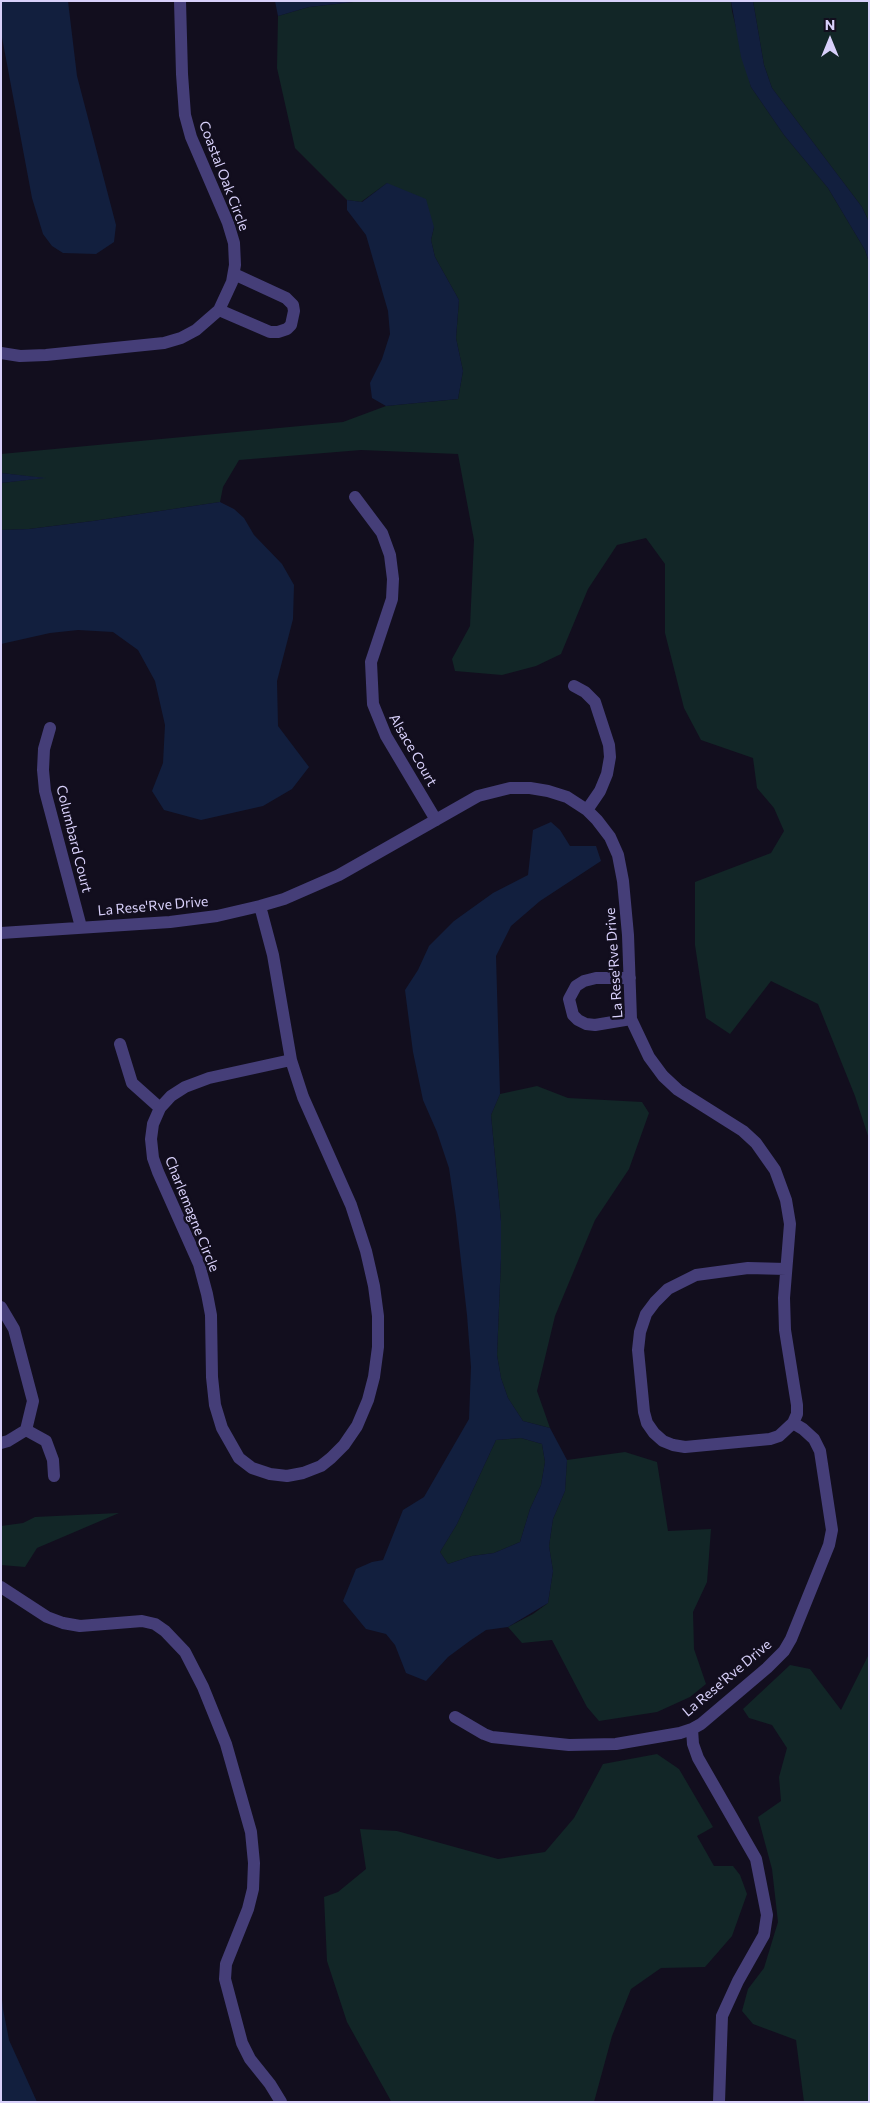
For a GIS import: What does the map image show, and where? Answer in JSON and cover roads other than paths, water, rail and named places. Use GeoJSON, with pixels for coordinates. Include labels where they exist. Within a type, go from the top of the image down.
{"type":"FeatureCollection","features":[{"type":"Feature","properties":{"kind":"street","name":"Coastal Oak Circle"},"geometry":{"type":"LineString","coordinates":[[1,352],[20,356],[46,355],[164,343],[181,338],[196,330],[219,310],[234,274],[234,243],[228,223],[191,137],[185,115],[180,1]]}},
{"type":"Feature","properties":{"kind":"street"},"geometry":{"type":"LineString","coordinates":[[219,310],[270,332],[287,330],[294,317],[293,305],[286,298],[234,274]]}},
{"type":"Feature","properties":{"kind":"street","name":"Alsace Court"},"geometry":{"type":"LineString","coordinates":[[355,497],[382,533],[390,555],[393,579],[392,599],[376,642],[371,662],[373,704],[386,736],[436,820]]}},
{"type":"Feature","properties":{"kind":"street"},"geometry":{"type":"LineString","coordinates":[[574,686],[585,692],[595,702],[609,746],[610,757],[607,774],[600,791],[587,810]]}},
{"type":"Feature","properties":{"kind":"street","name":"Columbard Court"},"geometry":{"type":"LineString","coordinates":[[50,728],[44,749],[45,791],[81,927]]}},
{"type":"Feature","properties":{"kind":"street","name":"La Rese'Rve Drive"},"geometry":{"type":"LineString","coordinates":[[1,933],[170,922],[217,916],[260,906],[284,899],[339,875],[478,796],[510,788],[530,788],[566,797],[587,810],[610,837],[618,855],[623,881],[631,1019],[649,1058],[663,1076],[688,1098],[742,1131],[756,1143],[771,1162],[786,1200],[790,1224],[784,1330],[797,1404],[797,1414],[793,1423],[814,1439],[820,1451],[832,1530],[830,1545],[784,1651],[701,1724],[692,1729],[680,1733],[616,1744],[570,1745],[492,1737],[455,1717]]}},
{"type":"Feature","properties":{"kind":"street","name":"Charlemagne Circle"},"geometry":{"type":"LineString","coordinates":[[160,1108],[153,1124],[151,1139],[153,1158],[199,1264],[207,1294],[211,1315],[212,1377],[222,1428],[239,1458],[252,1468],[270,1474],[287,1476],[303,1473],[321,1466],[344,1445],[357,1426],[368,1400],[374,1377],[378,1347],[378,1316],[374,1286],[357,1223],[336,1171],[320,1139],[291,1060],[273,955],[260,906]]}},
{"type":"Feature","properties":{"kind":"street"},"geometry":{"type":"LineString","coordinates":[[630,978],[596,978],[584,981],[572,992],[570,999],[573,1015],[586,1024],[595,1025],[631,1019]]}},
{"type":"Feature","properties":{"kind":"street"},"geometry":{"type":"LineString","coordinates":[[120,1044],[132,1084],[160,1108],[171,1096],[208,1078],[291,1060]]}},
{"type":"Feature","properties":{"kind":"street"},"geometry":{"type":"LineString","coordinates":[[786,1269],[748,1268],[715,1271],[684,1279],[668,1289],[646,1314],[640,1332],[638,1350],[644,1412],[648,1423],[654,1433],[673,1446],[685,1447],[770,1439],[779,1436],[793,1423]]}},
{"type":"Feature","properties":{"kind":"street"},"geometry":{"type":"LineString","coordinates":[[1,1307],[14,1329],[33,1401],[26,1430],[8,1441],[1,1442]]}},
{"type":"Feature","properties":{"kind":"street"},"geometry":{"type":"LineString","coordinates":[[26,1430],[46,1441],[53,1460],[54,1476]]}},
{"type":"Feature","properties":{"kind":"street"},"geometry":{"type":"LineString","coordinates":[[1,1587],[47,1617],[63,1623],[80,1626],[142,1621],[155,1624],[165,1631],[185,1652],[226,1744],[251,1832],[254,1863],[253,1889],[248,1909],[226,1964],[225,1979],[242,2043],[250,2059],[270,2084],[281,2102]]}},
{"type":"Feature","properties":{"kind":"street"},"geometry":{"type":"LineString","coordinates":[[692,1729],[693,1744],[698,1758],[756,1859],[767,1915],[764,1935],[738,1981],[722,2016],[719,2102]]}},
{"type":"Feature","properties":{"kind":"water"},"geometry":{"type":"Polygon","coordinates":[[[1,1],[68,1],[77,76],[116,225],[114,242],[96,254],[63,253],[52,246],[43,234],[32,198],[1,32],[1,1]]]}},
{"type":"Feature","properties":{"kind":"water"},"geometry":{"type":"Polygon","coordinates":[[[275,1],[362,1],[309,7],[278,16],[275,1]]]}},
{"type":"Feature","properties":{"kind":"water"},"geometry":{"type":"Polygon","coordinates":[[[731,1],[753,1],[764,65],[772,88],[862,207],[869,222],[869,262],[865,250],[828,188],[784,135],[751,87],[741,57],[731,1]]]}},
{"type":"Feature","properties":{"kind":"water"},"geometry":{"type":"Polygon","coordinates":[[[387,183],[426,199],[434,227],[431,240],[435,257],[459,300],[456,338],[463,371],[458,399],[386,406],[372,398],[370,383],[382,359],[390,334],[388,311],[366,235],[347,210],[347,200],[362,202],[387,183]]]}},
{"type":"Feature","properties":{"kind":"water"},"geometry":{"type":"Polygon","coordinates":[[[1,473],[46,478],[1,483],[1,473]]]}},
{"type":"Feature","properties":{"kind":"water"},"geometry":{"type":"Polygon","coordinates":[[[220,502],[234,509],[244,518],[254,535],[282,564],[294,585],[293,619],[277,681],[278,726],[309,767],[292,789],[263,806],[201,820],[164,810],[152,791],[163,763],[165,725],[155,681],[138,650],[113,632],[78,630],[50,633],[1,644],[1,530],[29,529],[93,521],[220,502]]]}},
{"type":"Feature","properties":{"kind":"water"},"geometry":{"type":"Polygon","coordinates":[[[551,822],[560,830],[570,846],[596,846],[601,861],[540,901],[511,926],[496,956],[500,1094],[491,1115],[501,1221],[497,1355],[501,1378],[508,1398],[523,1421],[550,1428],[567,1460],[565,1491],[553,1519],[549,1546],[553,1571],[548,1603],[508,1627],[486,1630],[448,1657],[426,1681],[406,1673],[395,1645],[386,1634],[366,1629],[343,1601],[356,1569],[372,1562],[383,1560],[403,1510],[424,1497],[469,1419],[471,1367],[467,1315],[449,1168],[437,1132],[423,1100],[413,1052],[405,990],[418,970],[429,946],[454,921],[493,893],[528,875],[533,830],[551,822]],[[521,1438],[496,1440],[457,1524],[440,1552],[448,1564],[472,1556],[494,1553],[520,1542],[530,1509],[541,1485],[545,1462],[542,1444],[521,1438]]]}},
{"type":"Feature","properties":{"kind":"water"},"geometry":{"type":"Polygon","coordinates":[[[1,1991],[9,2040],[37,2102],[1,2102],[1,1991]]]}}]}
